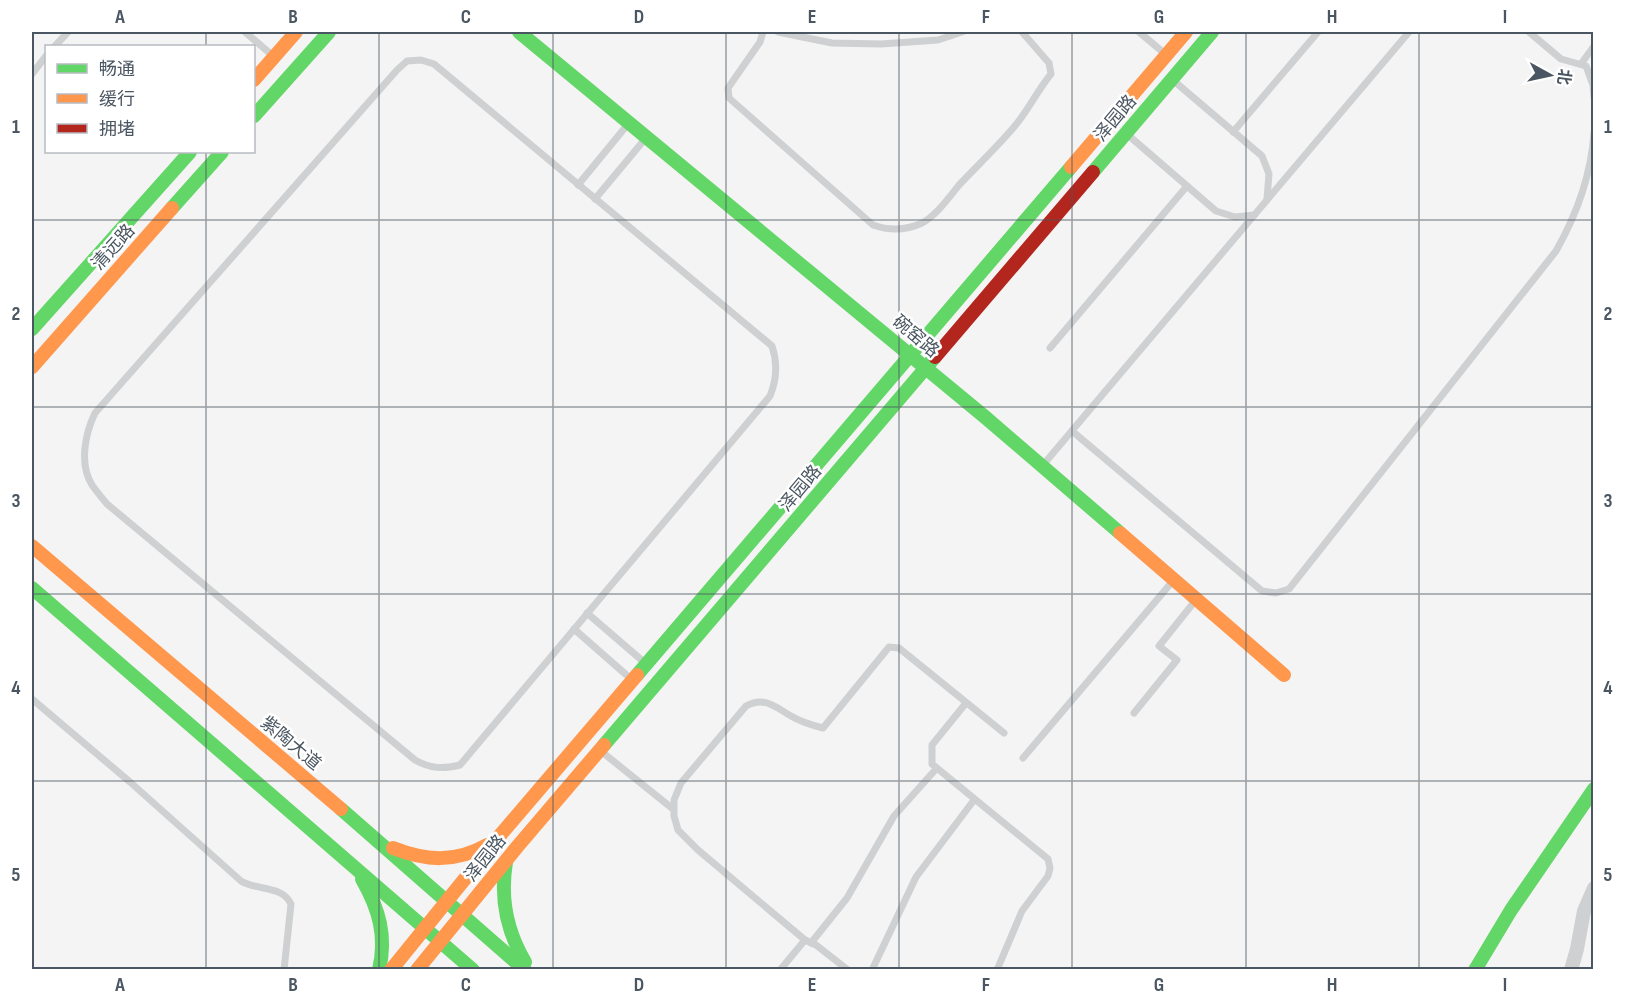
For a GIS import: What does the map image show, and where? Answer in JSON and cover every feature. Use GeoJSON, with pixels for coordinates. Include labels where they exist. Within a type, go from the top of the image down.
{"type":"FeatureCollection","features":[{"type":"Feature","properties":{"kind":"street"},"geometry":{"type":"LineString","coordinates":[[255,79],[296,32]]}},
{"type":"Feature","properties":{"kind":"street"},"geometry":{"type":"LineString","coordinates":[[255,115],[329,32]]}},
{"type":"Feature","properties":{"kind":"street","name":"碗窑路"},"geometry":{"type":"LineString","coordinates":[[519,32],[926,367],[1284,675]]}},
{"type":"Feature","properties":{"kind":"street","name":"泽园路"},"geometry":{"type":"LineString","coordinates":[[391,969],[497,839],[1186,32]]}},
{"type":"Feature","properties":{"kind":"street","name":"泽园路"},"geometry":{"type":"LineString","coordinates":[[417,969],[507,859],[1212,32]]}},
{"type":"Feature","properties":{"kind":"street","name":"清远路"},"geometry":{"type":"LineString","coordinates":[[32,329],[189,153]]}},
{"type":"Feature","properties":{"kind":"street","name":"清远路"},"geometry":{"type":"LineString","coordinates":[[32,367],[221,153]]}},
{"type":"Feature","properties":{"kind":"street","name":"紫陶大道"},"geometry":{"type":"LineString","coordinates":[[32,546],[525,969]]}},
{"type":"Feature","properties":{"kind":"street"},"geometry":{"type":"LineString","coordinates":[[32,588],[473,969]]}},
{"type":"Feature","properties":{"kind":"street"},"geometry":{"type":"LineString","coordinates":[[1475,969],[1511,910],[1593,789]]}},
{"type":"Feature","properties":{"kind":"street"},"geometry":{"type":"LineString","coordinates":[[378,841],[408,855],[444,861],[467,856],[497,839]]}},
{"type":"Feature","properties":{"kind":"street"},"geometry":{"type":"LineString","coordinates":[[507,859],[502,884],[503,908],[514,944],[530,969]]}},
{"type":"Feature","properties":{"kind":"street"},"geometry":{"type":"LineString","coordinates":[[355,866],[372,896],[381,919],[383,943],[379,969]]}},
{"type":"Feature","properties":{"kind":"street"},"geometry":{"type":"LineString","coordinates":[[1571,969],[1584,910],[1593,888]]}},
{"type":"Feature","properties":{"kind":"lane"},"geometry":{"type":"LineString","coordinates":[[56,45],[68,32]]}},
{"type":"Feature","properties":{"kind":"lane"},"geometry":{"type":"LineString","coordinates":[[245,32],[274,57]]}},
{"type":"Feature","properties":{"kind":"lane"},"geometry":{"type":"LineString","coordinates":[[763,32],[760,42],[728,88],[729,98],[873,225],[891,230],[908,229],[931,218],[1016,126],[1036,92],[1051,74],[1049,63],[1022,32]]}},
{"type":"Feature","properties":{"kind":"lane"},"geometry":{"type":"LineString","coordinates":[[777,32],[832,43],[881,44],[938,40],[962,32]]}},
{"type":"Feature","properties":{"kind":"lane"},"geometry":{"type":"LineString","coordinates":[[1139,32],[1166,55]]}},
{"type":"Feature","properties":{"kind":"lane"},"geometry":{"type":"LineString","coordinates":[[1233,132],[1318,32]]}},
{"type":"Feature","properties":{"kind":"lane"},"geometry":{"type":"LineString","coordinates":[[1042,466],[1409,32]]}},
{"type":"Feature","properties":{"kind":"lane"},"geometry":{"type":"LineString","coordinates":[[1529,32],[1561,58],[1586,66],[1593,85],[1593,97]]}},
{"type":"Feature","properties":{"kind":"lane"},"geometry":{"type":"LineString","coordinates":[[1581,64],[1593,46]]}},
{"type":"Feature","properties":{"kind":"lane"},"geometry":{"type":"LineString","coordinates":[[32,74],[45,57]]}},
{"type":"Feature","properties":{"kind":"lane"},"geometry":{"type":"LineString","coordinates":[[421,60],[434,64],[596,199],[772,346],[777,366],[774,386],[770,396],[460,765],[446,768],[431,767],[415,760],[107,504],[92,484],[85,454],[87,433],[95,413],[407,61],[421,60]]}},
{"type":"Feature","properties":{"kind":"lane"},"geometry":{"type":"LineString","coordinates":[[1172,79],[1262,156],[1267,165],[1270,183],[1267,200]]}},
{"type":"Feature","properties":{"kind":"lane"},"geometry":{"type":"LineString","coordinates":[[578,185],[629,123]]}},
{"type":"Feature","properties":{"kind":"lane"},"geometry":{"type":"LineString","coordinates":[[1072,432],[1262,591],[1276,593],[1289,589],[1556,251],[1571,223],[1584,190],[1592,154],[1593,133]]}},
{"type":"Feature","properties":{"kind":"lane"},"geometry":{"type":"LineString","coordinates":[[1126,134],[1222,214],[1235,217],[1254,215]]}},
{"type":"Feature","properties":{"kind":"lane"},"geometry":{"type":"LineString","coordinates":[[596,199],[647,137]]}},
{"type":"Feature","properties":{"kind":"lane"},"geometry":{"type":"LineString","coordinates":[[1050,348],[1187,186]]}},
{"type":"Feature","properties":{"kind":"lane"},"geometry":{"type":"LineString","coordinates":[[1023,758],[1174,580]]}},
{"type":"Feature","properties":{"kind":"lane"},"geometry":{"type":"LineString","coordinates":[[1134,713],[1177,660],[1159,646],[1197,599]]}},
{"type":"Feature","properties":{"kind":"lane"},"geometry":{"type":"LineString","coordinates":[[588,613],[646,664]]}},
{"type":"Feature","properties":{"kind":"lane"},"geometry":{"type":"LineString","coordinates":[[574,629],[633,680]]}},
{"type":"Feature","properties":{"kind":"lane"},"geometry":{"type":"LineString","coordinates":[[848,969],[808,941],[698,850],[678,830],[673,809],[681,783],[747,706],[753,702],[766,702],[804,723],[823,728],[888,647],[899,648],[1004,734]]}},
{"type":"Feature","properties":{"kind":"lane"},"geometry":{"type":"LineString","coordinates":[[32,699],[241,881],[253,887],[282,892],[288,897],[291,904],[284,969]]}},
{"type":"Feature","properties":{"kind":"lane"},"geometry":{"type":"LineString","coordinates":[[966,703],[932,745],[931,759],[936,769],[1048,859],[1050,868],[1048,876],[1033,894],[1016,923],[997,969]]}},
{"type":"Feature","properties":{"kind":"lane"},"geometry":{"type":"LineString","coordinates":[[600,750],[673,809]]}},
{"type":"Feature","properties":{"kind":"lane"},"geometry":{"type":"LineString","coordinates":[[780,969],[847,898],[894,816],[936,769]]}},
{"type":"Feature","properties":{"kind":"lane"},"geometry":{"type":"LineString","coordinates":[[872,969],[916,877],[974,800]]}},
{"type":"Feature","properties":{"kind":"traffic: fast"},"geometry":{"type":"LineString","coordinates":[[255,115],[329,32]]}},
{"type":"Feature","properties":{"kind":"traffic: fast"},"geometry":{"type":"LineString","coordinates":[[519,32],[985,417],[1120,533]]}},
{"type":"Feature","properties":{"kind":"traffic: fast"},"geometry":{"type":"LineString","coordinates":[[1093,172],[1212,32]]}},
{"type":"Feature","properties":{"kind":"traffic: fast"},"geometry":{"type":"LineString","coordinates":[[32,329],[189,153]]}},
{"type":"Feature","properties":{"kind":"traffic: fast"},"geometry":{"type":"LineString","coordinates":[[172,208],[221,153]]}},
{"type":"Feature","properties":{"kind":"traffic: fast"},"geometry":{"type":"LineString","coordinates":[[637,675],[1071,167]]}},
{"type":"Feature","properties":{"kind":"traffic: fast"},"geometry":{"type":"LineString","coordinates":[[604,745],[935,357]]}},
{"type":"Feature","properties":{"kind":"traffic: fast"},"geometry":{"type":"LineString","coordinates":[[32,588],[473,970]]}},
{"type":"Feature","properties":{"kind":"traffic: fast"},"geometry":{"type":"LineString","coordinates":[[1475,970],[1511,910],[1594,789]]}},
{"type":"Feature","properties":{"kind":"traffic: fast"},"geometry":{"type":"LineString","coordinates":[[341,809],[525,970]]}},
{"type":"Feature","properties":{"kind":"traffic: fast"},"geometry":{"type":"LineString","coordinates":[[506,862],[504,875],[506,913],[513,938],[525,962]]}},
{"type":"Feature","properties":{"kind":"traffic: fast"},"geometry":{"type":"LineString","coordinates":[[362,879],[373,901],[380,923],[382,946],[379,970]]}},
{"type":"Feature","properties":{"kind":"traffic: slow"},"geometry":{"type":"LineString","coordinates":[[255,79],[296,32]]}},
{"type":"Feature","properties":{"kind":"traffic: slow"},"geometry":{"type":"LineString","coordinates":[[1071,167],[1186,32]]}},
{"type":"Feature","properties":{"kind":"traffic: slow"},"geometry":{"type":"LineString","coordinates":[[32,367],[172,208]]}},
{"type":"Feature","properties":{"kind":"traffic: slow"},"geometry":{"type":"LineString","coordinates":[[1120,533],[1284,675]]}},
{"type":"Feature","properties":{"kind":"traffic: slow"},"geometry":{"type":"LineString","coordinates":[[32,546],[341,809]]}},
{"type":"Feature","properties":{"kind":"traffic: slow"},"geometry":{"type":"LineString","coordinates":[[391,970],[502,833],[637,675]]}},
{"type":"Feature","properties":{"kind":"traffic: slow"},"geometry":{"type":"LineString","coordinates":[[417,970],[604,745]]}},
{"type":"Feature","properties":{"kind":"traffic: slow"},"geometry":{"type":"LineString","coordinates":[[393,848],[417,856],[440,858],[463,855],[487,845]]}},
{"type":"Feature","properties":{"kind":"traffic: jam"},"geometry":{"type":"LineString","coordinates":[[935,357],[1093,172]]}}]}
